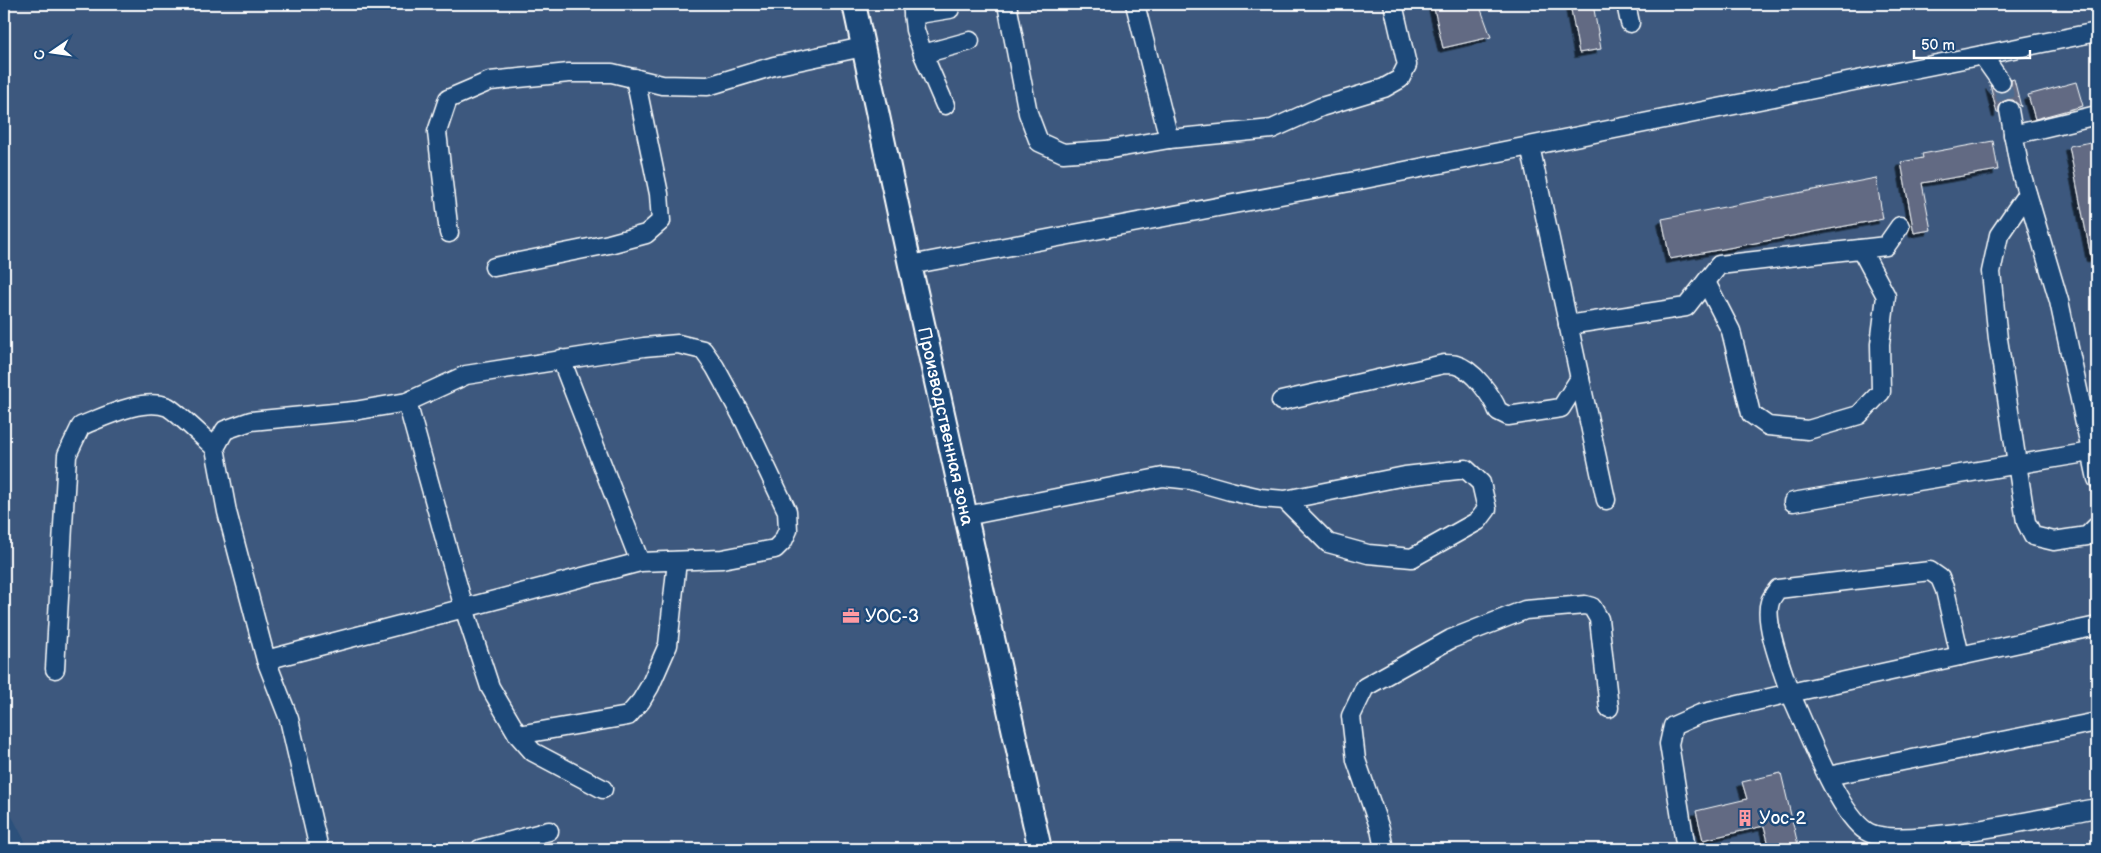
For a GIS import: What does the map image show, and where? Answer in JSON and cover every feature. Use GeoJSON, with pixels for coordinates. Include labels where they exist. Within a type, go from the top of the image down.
{"type":"FeatureCollection","features":[{"type":"Feature","properties":{"kind":"main road","name":"Производственная зона"},"geometry":{"type":"LineString","coordinates":[[854,4],[1040,849]]}},
{"type":"Feature","properties":{"kind":"street"},"geometry":{"type":"LineString","coordinates":[[1007,4],[1028,113],[1039,142],[1063,153],[1106,150],[1169,139],[1272,129],[1321,107],[1384,88],[1400,79],[1407,65],[1393,4]]}},
{"type":"Feature","properties":{"kind":"street"},"geometry":{"type":"LineString","coordinates":[[1134,4],[1169,139]]}},
{"type":"Feature","properties":{"kind":"street"},"geometry":{"type":"LineString","coordinates":[[1626,4],[1630,24]]}},
{"type":"Feature","properties":{"kind":"street"},"geometry":{"type":"LineString","coordinates":[[945,105],[923,54],[912,9],[950,9]]}},
{"type":"Feature","properties":{"kind":"street"},"geometry":{"type":"LineString","coordinates":[[910,265],[1530,146],[2097,32]]}},
{"type":"Feature","properties":{"kind":"street"},"geometry":{"type":"LineString","coordinates":[[923,54],[970,40]]}},
{"type":"Feature","properties":{"kind":"street"},"geometry":{"type":"LineString","coordinates":[[449,232],[437,132],[448,99],[490,81],[569,73],[612,73],[662,85],[708,86],[774,66],[863,47]]}},
{"type":"Feature","properties":{"kind":"street"},"geometry":{"type":"LineString","coordinates":[[1982,55],[2001,82]]}},
{"type":"Feature","properties":{"kind":"street"},"geometry":{"type":"LineString","coordinates":[[494,267],[609,244],[646,234],[660,221],[659,194],[635,78]]}},
{"type":"Feature","properties":{"kind":"street"},"geometry":{"type":"LineString","coordinates":[[2009,110],[2019,166],[2059,301],[2097,479]]}},
{"type":"Feature","properties":{"kind":"street"},"geometry":{"type":"LineString","coordinates":[[2014,135],[2097,115]]}},
{"type":"Feature","properties":{"kind":"street"},"geometry":{"type":"LineString","coordinates":[[1530,146],[1606,500]]}},
{"type":"Feature","properties":{"kind":"street"},"geometry":{"type":"LineString","coordinates":[[2027,194],[2000,235],[1991,272],[1998,339],[2026,522],[2033,536],[2054,541],[2086,536],[2097,526]]}},
{"type":"Feature","properties":{"kind":"street"},"geometry":{"type":"LineString","coordinates":[[1568,325],[1686,307],[1719,265],[1886,246],[1900,226]]}},
{"type":"Feature","properties":{"kind":"street"},"geometry":{"type":"LineString","coordinates":[[1706,282],[1731,331],[1751,414],[1768,426],[1808,430],[1859,415],[1881,392],[1880,344],[1886,296],[1861,249]]}},
{"type":"Feature","properties":{"kind":"street"},"geometry":{"type":"LineString","coordinates":[[266,660],[640,562],[722,560],[775,549],[784,541],[788,530],[787,511],[745,422],[715,367],[703,350],[678,344],[561,359],[466,375],[407,402],[354,411],[251,421],[225,430],[216,448],[227,512],[266,660],[289,719],[319,849]]}},
{"type":"Feature","properties":{"kind":"street"},"geometry":{"type":"LineString","coordinates":[[561,359],[640,562]]}},
{"type":"Feature","properties":{"kind":"street"},"geometry":{"type":"LineString","coordinates":[[1281,401],[1444,364],[1458,365],[1471,374],[1492,396],[1498,411],[1508,416],[1562,408],[1580,378]]}},
{"type":"Feature","properties":{"kind":"street"},"geometry":{"type":"LineString","coordinates":[[407,402],[464,608],[490,688],[518,735],[532,752],[603,789]]}},
{"type":"Feature","properties":{"kind":"street"},"geometry":{"type":"LineString","coordinates":[[55,669],[67,455],[81,426],[133,407],[160,406],[168,408],[216,448]]}},
{"type":"Feature","properties":{"kind":"street"},"geometry":{"type":"LineString","coordinates":[[1793,502],[2017,466],[2091,452]]}},
{"type":"Feature","properties":{"kind":"street"},"geometry":{"type":"LineString","coordinates":[[966,516],[1163,477],[1191,480],[1260,498],[1285,500],[1405,476],[1466,469],[1481,483],[1487,509],[1478,521],[1412,558],[1368,554],[1328,543],[1285,500]]}},
{"type":"Feature","properties":{"kind":"street"},"geometry":{"type":"LineString","coordinates":[[518,735],[628,716],[641,700],[668,645],[677,561]]}},
{"type":"Feature","properties":{"kind":"street"},"geometry":{"type":"LineString","coordinates":[[1960,656],[1945,590],[1940,578],[1930,571],[1778,589],[1769,603],[1772,638],[1790,693],[1838,799],[1866,831],[1884,838],[1928,837],[2097,808]]}},
{"type":"Feature","properties":{"kind":"street"},"geometry":{"type":"LineString","coordinates":[[1384,849],[1380,829],[1356,760],[1350,716],[1365,687],[1451,639],[1525,610],[1585,605],[1592,608],[1599,619],[1609,708]]}},
{"type":"Feature","properties":{"kind":"street"},"geometry":{"type":"LineString","coordinates":[[1686,849],[1669,744],[1673,726],[1700,714],[2097,626]]}},
{"type":"Feature","properties":{"kind":"street"},"geometry":{"type":"LineString","coordinates":[[1828,776],[2097,722]]}},
{"type":"Feature","properties":{"kind":"street"},"geometry":{"type":"LineString","coordinates":[[480,849],[549,831]]}},
{"type":"Feature","properties":{"kind":"shaded area"},"geometry":{"type":"Polygon","coordinates":[[[4,4],[2097,4],[2097,849],[29,849],[4,801],[4,4]]]}},
{"type":"Feature","properties":{"kind":"building"},"geometry":{"type":"Polygon","coordinates":[[[1433,4],[1479,4],[1491,37],[1443,48],[1433,4]]]}},
{"type":"Feature","properties":{"kind":"building"},"geometry":{"type":"Polygon","coordinates":[[[1570,4],[1593,4],[1601,49],[1579,53],[1570,4]]]}},
{"type":"Feature","properties":{"kind":"building"},"geometry":{"type":"Polygon","coordinates":[[[2014,79],[2021,107],[2013,100],[2007,100],[2002,102],[1999,107],[1999,113],[1997,113],[1990,85],[1996,91],[2002,92],[2011,86],[2011,80],[2014,79]]]}},
{"type":"Feature","properties":{"kind":"building"},"geometry":{"type":"Polygon","coordinates":[[[2076,82],[2083,106],[2035,119],[2028,95],[2076,82]]]}},
{"type":"Feature","properties":{"kind":"building"},"geometry":{"type":"Polygon","coordinates":[[[1993,141],[1998,170],[1922,183],[1931,230],[1914,233],[1901,162],[1923,158],[1922,154],[1993,141]]]}},
{"type":"Feature","properties":{"kind":"building"},"geometry":{"type":"Polygon","coordinates":[[[2097,141],[2097,257],[2091,257],[2069,146],[2097,141]]]}},
{"type":"Feature","properties":{"kind":"building"},"geometry":{"type":"Polygon","coordinates":[[[1876,178],[1883,219],[1670,259],[1662,219],[1876,178]]]}},
{"type":"Feature","properties":{"kind":"building","name":"Уос-2"},"geometry":{"type":"Polygon","coordinates":[[[1781,773],[1799,849],[1770,849],[1764,826],[1703,840],[1696,811],[1747,799],[1742,782],[1781,773]]]}},
{"type":"Feature","properties":{"kind":"tunnel"},"geometry":{"type":"LineString","coordinates":[[2001,82],[2009,110]]}},
{"type":"Feature","properties":{"kind":"place","name":"УОС-3"},"geometry":{"type":"Point","coordinates":[851,616]}},
{"type":"Feature","properties":{"kind":"place","name":"Уос-2"},"geometry":{"type":"Point","coordinates":[1745,818]}}]}
